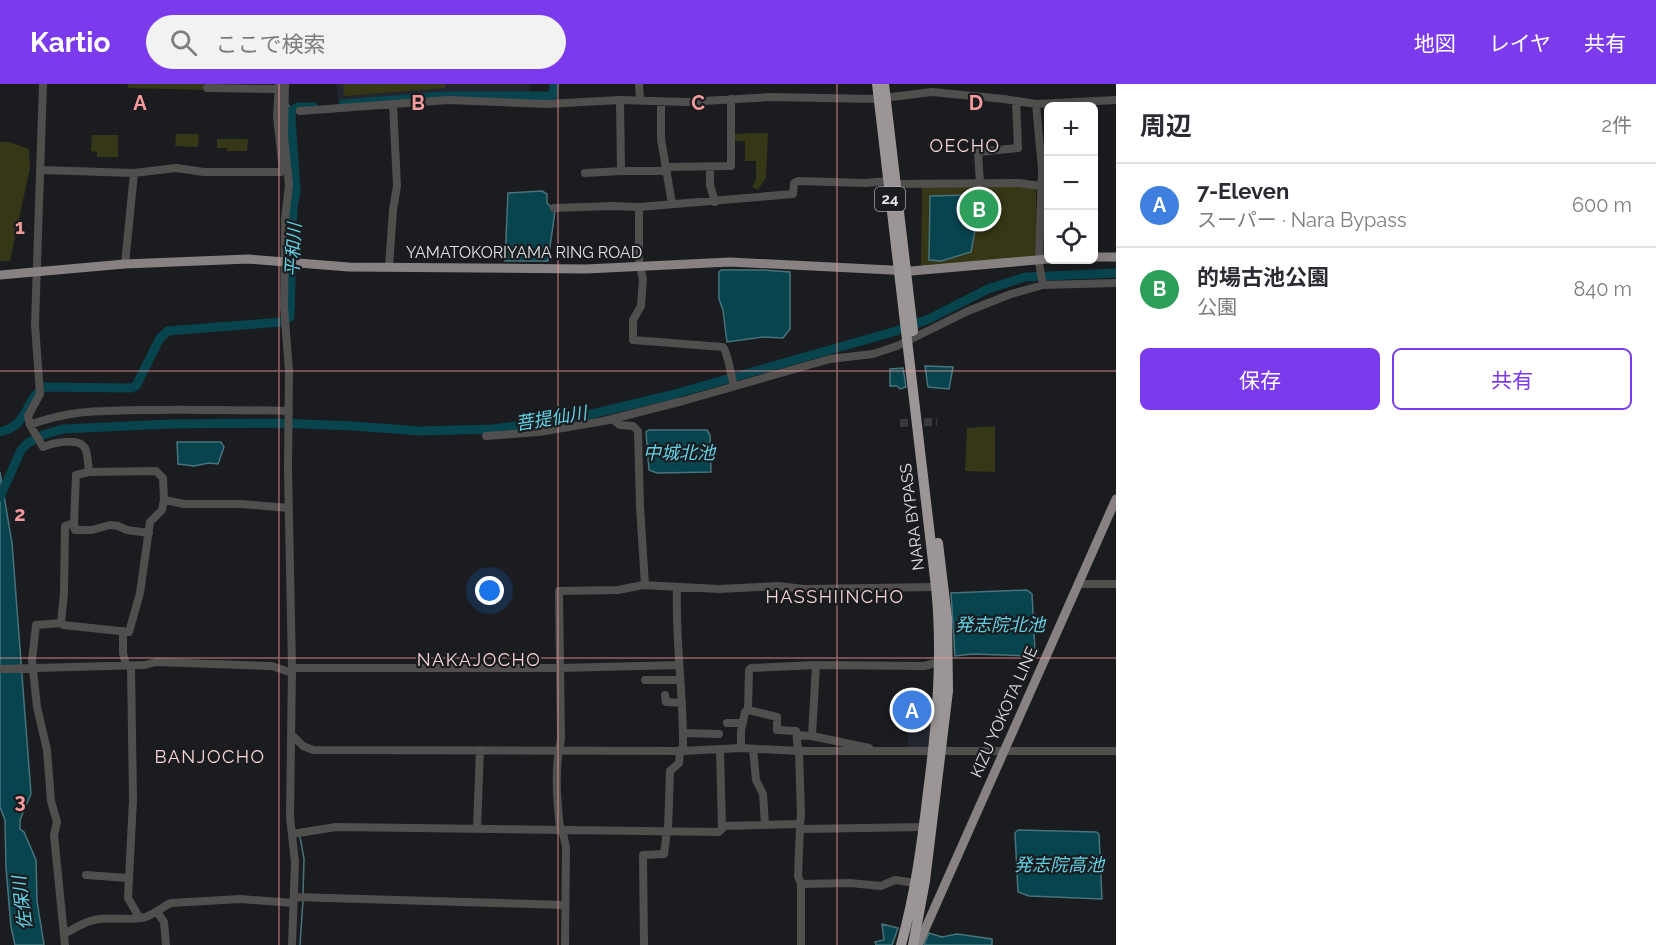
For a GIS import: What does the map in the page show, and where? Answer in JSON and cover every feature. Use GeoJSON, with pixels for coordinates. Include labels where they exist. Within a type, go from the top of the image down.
{"type":"FeatureCollection","features":[{"type":"Feature","properties":{"kind":"highway","name":"NARA BYPASS"},"geometry":{"type":"LineString","coordinates":[[877,84],[882,98],[908,312],[936,587],[940,662],[937,751],[916,945]]}},
{"type":"Feature","properties":{"kind":"highway","name":"NARA BYPASS"},"geometry":{"type":"LineString","coordinates":[[882,98],[884,84]]}},
{"type":"Feature","properties":{"kind":"highway","name":"NARA BYPASS"},"geometry":{"type":"LineString","coordinates":[[902,945],[916,883],[948,691],[947,618],[910,337]]}},
{"type":"Feature","properties":{"kind":"main road"},"geometry":{"type":"LineString","coordinates":[[1098,257],[1116,257]]}},
{"type":"Feature","properties":{"kind":"main road","name":"YAMATOKORIYAMA RING ROAD"},"geometry":{"type":"LineString","coordinates":[[0,275],[125,264],[248,259],[343,267],[551,269],[730,262],[902,271],[939,270],[1042,260]]}},
{"type":"Feature","properties":{"kind":"main road","name":"KIZU YOKOTA LINE"},"geometry":{"type":"LineString","coordinates":[[916,945],[1116,499]]}},
{"type":"Feature","properties":{"kind":"main road","name":"KIZU YOKOTA LINE"},"geometry":{"type":"LineString","coordinates":[[902,945],[914,917],[935,893],[949,871]]}},
{"type":"Feature","properties":{"kind":"street"},"geometry":{"type":"LineString","coordinates":[[43,84],[35,325],[40,394],[28,416],[43,447],[60,441],[81,444],[85,448],[89,472]]}},
{"type":"Feature","properties":{"kind":"street"},"geometry":{"type":"LineString","coordinates":[[639,84],[640,100]]}},
{"type":"Feature","properties":{"kind":"street"},"geometry":{"type":"LineString","coordinates":[[207,88],[282,88]]}},
{"type":"Feature","properties":{"kind":"street"},"geometry":{"type":"LineString","coordinates":[[41,170],[134,173],[176,168],[204,171],[281,172],[283,170],[277,117],[282,88]]}},
{"type":"Feature","properties":{"kind":"street"},"geometry":{"type":"LineString","coordinates":[[282,88],[285,103],[284,136],[289,185],[285,219],[290,261],[284,307],[289,412],[292,670],[290,817],[295,862],[292,945]]}},
{"type":"Feature","properties":{"kind":"street"},"geometry":{"type":"LineString","coordinates":[[300,111],[448,100],[546,104],[771,97],[882,98],[932,92],[1036,104],[1116,100]]}},
{"type":"Feature","properties":{"kind":"street"},"geometry":{"type":"LineString","coordinates":[[585,173],[731,166],[731,99]]}},
{"type":"Feature","properties":{"kind":"street"},"geometry":{"type":"LineString","coordinates":[[620,100],[621,171]]}},
{"type":"Feature","properties":{"kind":"street"},"geometry":{"type":"LineString","coordinates":[[980,183],[978,152],[1018,148],[1016,100]]}},
{"type":"Feature","properties":{"kind":"street"},"geometry":{"type":"LineString","coordinates":[[661,101],[661,139],[672,204]]}},
{"type":"Feature","properties":{"kind":"street"},"geometry":{"type":"LineString","coordinates":[[389,267],[397,186],[393,104]]}},
{"type":"Feature","properties":{"kind":"street"},"geometry":{"type":"LineString","coordinates":[[1036,104],[1042,169],[1040,186],[1043,284]]}},
{"type":"Feature","properties":{"kind":"street"},"geometry":{"type":"LineString","coordinates":[[710,166],[710,185],[715,202]]}},
{"type":"Feature","properties":{"kind":"street"},"geometry":{"type":"LineString","coordinates":[[125,264],[134,173]]}},
{"type":"Feature","properties":{"kind":"street"},"geometry":{"type":"LineString","coordinates":[[554,208],[639,207],[792,194],[794,183],[798,181],[1019,183],[1040,186]]}},
{"type":"Feature","properties":{"kind":"street"},"geometry":{"type":"LineString","coordinates":[[639,207],[640,266],[643,279],[642,300],[633,320],[633,340],[723,347],[726,350],[734,385]]}},
{"type":"Feature","properties":{"kind":"street"},"geometry":{"type":"LineString","coordinates":[[486,436],[539,432],[612,419],[699,397],[830,359],[873,354],[1000,298],[1043,284],[1116,283]]}},
{"type":"Feature","properties":{"kind":"street"},"geometry":{"type":"LineString","coordinates":[[30,424],[54,415],[80,412],[168,410],[289,412]]}},
{"type":"Feature","properties":{"kind":"street"},"geometry":{"type":"LineString","coordinates":[[612,419],[620,425],[633,426],[638,431],[645,585]]}},
{"type":"Feature","properties":{"kind":"street"},"geometry":{"type":"LineString","coordinates":[[64,945],[54,835],[57,822],[51,801],[47,750],[31,668],[36,625],[60,623],[129,632],[141,582],[149,533],[150,522],[162,510],[164,500],[163,478],[156,471],[89,472],[76,475],[75,530],[92,530],[110,525],[149,533]]}},
{"type":"Feature","properties":{"kind":"street"},"geometry":{"type":"LineString","coordinates":[[164,500],[184,504],[241,504],[289,508]]}},
{"type":"Feature","properties":{"kind":"street"},"geometry":{"type":"LineString","coordinates":[[60,623],[64,593],[65,526],[74,523]]}},
{"type":"Feature","properties":{"kind":"street"},"geometry":{"type":"LineString","coordinates":[[1078,584],[1116,584]]}},
{"type":"Feature","properties":{"kind":"street"},"geometry":{"type":"LineString","coordinates":[[565,945],[566,847],[561,829],[557,794],[557,756],[561,739],[559,591],[618,590],[645,585],[719,589],[778,586],[804,589],[936,587]]}},
{"type":"Feature","properties":{"kind":"street"},"geometry":{"type":"LineString","coordinates":[[644,945],[643,855],[664,854],[668,830],[670,771],[678,763],[682,750],[677,587]]}},
{"type":"Feature","properties":{"kind":"street"},"geometry":{"type":"LineString","coordinates":[[123,631],[123,654],[128,665],[133,800],[128,898],[139,917]]}},
{"type":"Feature","properties":{"kind":"street"},"geometry":{"type":"LineString","coordinates":[[0,669],[145,665],[156,662],[256,665],[292,670],[680,666]]}},
{"type":"Feature","properties":{"kind":"street"},"geometry":{"type":"LineString","coordinates":[[741,748],[743,723],[748,710],[749,670],[751,668],[816,664],[924,666],[940,662]]}},
{"type":"Feature","properties":{"kind":"street"},"geometry":{"type":"LineString","coordinates":[[812,736],[816,664]]}},
{"type":"Feature","properties":{"kind":"street"},"geometry":{"type":"LineString","coordinates":[[645,680],[680,680]]}},
{"type":"Feature","properties":{"kind":"street"},"geometry":{"type":"LineString","coordinates":[[665,695],[666,702],[682,703]]}},
{"type":"Feature","properties":{"kind":"street"},"geometry":{"type":"LineString","coordinates":[[748,710],[777,717],[777,730],[796,731],[797,735],[801,815],[798,876],[801,884],[801,945]]}},
{"type":"Feature","properties":{"kind":"street"},"geometry":{"type":"LineString","coordinates":[[727,723],[743,723]]}},
{"type":"Feature","properties":{"kind":"street"},"geometry":{"type":"LineString","coordinates":[[683,733],[719,734]]}},
{"type":"Feature","properties":{"kind":"street"},"geometry":{"type":"LineString","coordinates":[[292,735],[303,746],[312,750],[741,748],[798,751],[1116,751]]}},
{"type":"Feature","properties":{"kind":"street"},"geometry":{"type":"LineString","coordinates":[[797,735],[865,747],[874,751]]}},
{"type":"Feature","properties":{"kind":"street"},"geometry":{"type":"LineString","coordinates":[[720,749],[722,829]]}},
{"type":"Feature","properties":{"kind":"street"},"geometry":{"type":"LineString","coordinates":[[753,749],[756,780],[764,794],[765,825]]}},
{"type":"Feature","properties":{"kind":"street"},"geometry":{"type":"LineString","coordinates":[[477,828],[480,750]]}},
{"type":"Feature","properties":{"kind":"street"},"geometry":{"type":"LineString","coordinates":[[292,834],[336,827],[719,831],[723,826],[765,825],[924,827]]}},
{"type":"Feature","properties":{"kind":"street"},"geometry":{"type":"LineString","coordinates":[[86,875],[128,878]]}},
{"type":"Feature","properties":{"kind":"street"},"geometry":{"type":"LineString","coordinates":[[801,884],[881,886],[895,880],[916,883]]}},
{"type":"Feature","properties":{"kind":"street"},"geometry":{"type":"LineString","coordinates":[[64,934],[95,920],[128,920],[158,913],[171,903],[240,899],[565,905]]}},
{"type":"Feature","properties":{"kind":"street"},"geometry":{"type":"LineString","coordinates":[[158,913],[164,922],[166,945]]}},
{"type":"Feature","properties":{"kind":"shaded area"},"geometry":{"type":"Polygon","coordinates":[[[336,84],[529,84],[529,96],[449,94],[338,102],[336,84]]]}},
{"type":"Feature","properties":{"kind":"shaded area"},"geometry":{"type":"Polygon","coordinates":[[[933,699],[928,748],[908,747],[908,700],[933,699]]]}},
{"type":"Feature","properties":{"kind":"green space"},"geometry":{"type":"Polygon","coordinates":[[[127,84],[205,84],[202,90],[129,88],[127,84]]]}},
{"type":"Feature","properties":{"kind":"green space"},"geometry":{"type":"Polygon","coordinates":[[[343,84],[445,84],[445,88],[344,96],[343,84]]]}},
{"type":"Feature","properties":{"kind":"green space"},"geometry":{"type":"Polygon","coordinates":[[[768,133],[766,178],[758,190],[752,187],[756,180],[756,161],[745,161],[745,141],[731,141],[731,134],[768,133]]]}},
{"type":"Feature","properties":{"kind":"green space"},"geometry":{"type":"Polygon","coordinates":[[[176,134],[199,134],[198,147],[175,146],[176,134]]]}},
{"type":"Feature","properties":{"kind":"green space"},"geometry":{"type":"Polygon","coordinates":[[[92,135],[118,135],[118,157],[97,157],[97,152],[91,151],[92,135]]]}},
{"type":"Feature","properties":{"kind":"green space"},"geometry":{"type":"Polygon","coordinates":[[[217,139],[248,139],[247,151],[227,151],[227,148],[217,148],[217,139]]]}},
{"type":"Feature","properties":{"kind":"green space"},"geometry":{"type":"Polygon","coordinates":[[[0,142],[9,142],[29,149],[30,168],[10,261],[0,261],[0,142]]]}},
{"type":"Feature","properties":{"kind":"green space"},"geometry":{"type":"Polygon","coordinates":[[[1020,185],[1036,188],[1037,256],[921,266],[922,186],[1020,185]]]}},
{"type":"Feature","properties":{"kind":"green space"},"geometry":{"type":"Polygon","coordinates":[[[995,426],[995,472],[965,471],[967,428],[995,426]]]}},
{"type":"Feature","properties":{"kind":"water"},"geometry":{"type":"Polygon","coordinates":[[[542,191],[547,194],[547,203],[555,211],[548,261],[505,261],[508,193],[542,191]]]}},
{"type":"Feature","properties":{"kind":"water"},"geometry":{"type":"Polygon","coordinates":[[[970,195],[976,201],[976,225],[971,252],[941,261],[929,260],[930,196],[970,195]]]}},
{"type":"Feature","properties":{"kind":"water"},"geometry":{"type":"Polygon","coordinates":[[[721,270],[790,272],[790,329],[783,338],[763,337],[727,342],[723,310],[719,299],[719,272],[721,270]]]}},
{"type":"Feature","properties":{"kind":"water"},"geometry":{"type":"Polygon","coordinates":[[[925,366],[953,367],[949,389],[928,387],[925,366]]]}},
{"type":"Feature","properties":{"kind":"water"},"geometry":{"type":"Polygon","coordinates":[[[903,368],[906,387],[900,389],[897,386],[890,386],[890,369],[903,368]]]}},
{"type":"Feature","properties":{"kind":"water","name":"中城北池"},"geometry":{"type":"Polygon","coordinates":[[[649,430],[707,430],[710,435],[711,472],[657,473],[649,470],[646,432],[649,430]]]}},
{"type":"Feature","properties":{"kind":"water"},"geometry":{"type":"Polygon","coordinates":[[[177,442],[221,442],[224,447],[218,464],[194,466],[178,464],[177,442]]]}},
{"type":"Feature","properties":{"kind":"water","name":"佐保川"},"geometry":{"type":"Polygon","coordinates":[[[0,472],[12,543],[31,794],[20,820],[20,829],[24,832],[36,860],[37,901],[44,945],[15,945],[11,927],[5,820],[0,807],[0,472]]]}},
{"type":"Feature","properties":{"kind":"water","name":"発志院北池"},"geometry":{"type":"Polygon","coordinates":[[[1027,590],[1032,594],[1035,652],[1032,656],[972,654],[955,656],[951,593],[1027,590]]]}},
{"type":"Feature","properties":{"kind":"water","name":"発志院高池"},"geometry":{"type":"Polygon","coordinates":[[[1018,830],[1096,832],[1099,834],[1102,899],[1029,896],[1018,892],[1015,833],[1018,830]]]}},
{"type":"Feature","properties":{"kind":"water"},"geometry":{"type":"Polygon","coordinates":[[[882,924],[898,928],[892,945],[876,945],[875,942],[884,940],[882,924]]]}},
{"type":"Feature","properties":{"kind":"water"},"geometry":{"type":"Polygon","coordinates":[[[929,933],[942,937],[957,934],[992,939],[992,945],[924,945],[929,933]]]}},
{"type":"Feature","properties":{"kind":"waterway","name":"平和川"},"geometry":{"type":"LineString","coordinates":[[343,104],[443,96],[553,96],[554,84]]}},
{"type":"Feature","properties":{"kind":"waterway"},"geometry":{"type":"LineString","coordinates":[[288,104],[292,111]]}},
{"type":"Feature","properties":{"kind":"waterway","name":"平和川"},"geometry":{"type":"LineString","coordinates":[[0,432],[10,428],[22,418],[33,398],[44,387],[131,388],[136,386],[160,338],[168,331],[281,322],[290,317],[293,209],[296,190],[291,117],[292,111],[298,107],[314,107]]}},
{"type":"Feature","properties":{"kind":"waterway","name":"菩提仙川"},"geometry":{"type":"LineString","coordinates":[[0,497],[21,450],[28,443],[43,435],[63,429],[170,424],[277,423],[419,431],[492,429],[542,423],[671,395],[893,332],[929,319],[988,289],[1025,277],[1116,273]]}},
{"type":"Feature","properties":{"kind":"waterway"},"geometry":{"type":"LineString","coordinates":[[300,837],[304,859],[303,895]]}},
{"type":"Feature","properties":{"kind":"waterway"},"geometry":{"type":"LineString","coordinates":[[300,945],[303,900]]}},
{"type":"Feature","properties":{"kind":"tunnel"},"geometry":{"type":"LineString","coordinates":[[900,423],[937,422]]}},
{"type":"Feature","properties":{"kind":"place","name":"的場古池公園"},"geometry":{"type":"Point","coordinates":[979,209]}},
{"type":"Feature","properties":{"kind":"place","name":"7-Eleven"},"geometry":{"type":"Point","coordinates":[912,710]}},
{"type":"Feature","properties":{"kind":"district","name":"OECHO"},"geometry":{"type":"Point","coordinates":[965,145]}},
{"type":"Feature","properties":{"kind":"district","name":"HASSHIINCHO"},"geometry":{"type":"Point","coordinates":[835,596]}},
{"type":"Feature","properties":{"kind":"district","name":"NAKAJOCHO"},"geometry":{"type":"Point","coordinates":[479,659]}},
{"type":"Feature","properties":{"kind":"district","name":"BANJOCHO"},"geometry":{"type":"Point","coordinates":[210,756]}}]}
